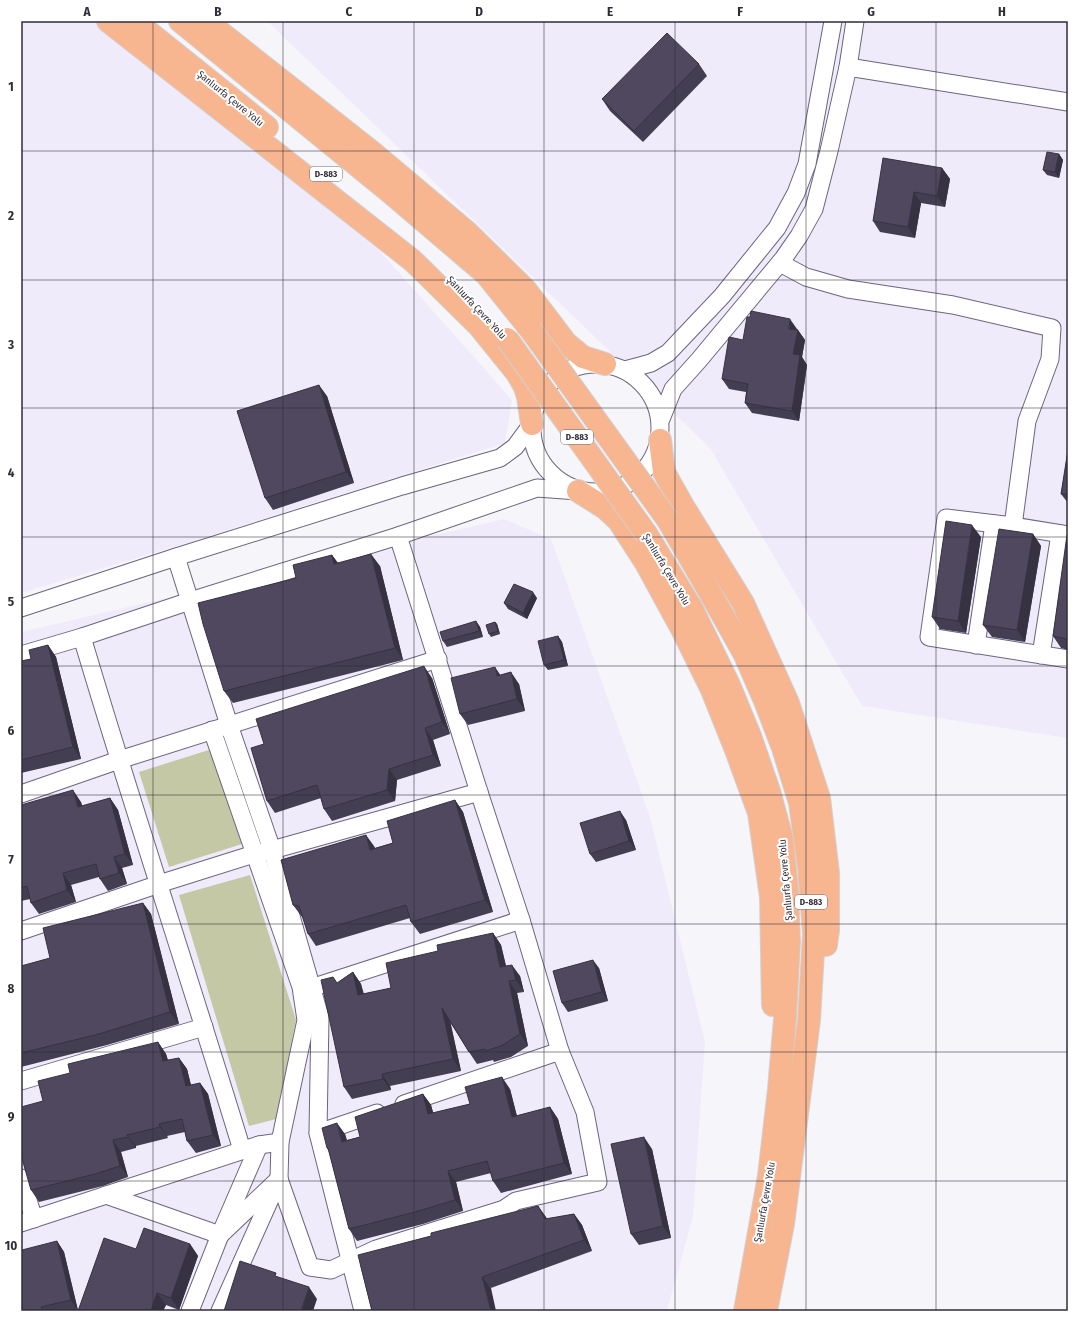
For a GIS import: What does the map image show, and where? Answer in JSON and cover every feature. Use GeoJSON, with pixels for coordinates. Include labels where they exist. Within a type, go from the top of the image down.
{"type":"FeatureCollection","features":[{"type":"Feature","properties":{"kind":"highway"},"geometry":{"type":"LineString","coordinates":[[108,21],[413,261],[479,326],[517,372],[526,387],[532,424]]}},
{"type":"Feature","properties":{"kind":"highway","name":"Şanlıurfa Çevre Yolu"},"geometry":{"type":"LineString","coordinates":[[135,21],[414,244],[451,278],[507,339],[648,535],[692,609],[729,685],[750,736],[769,791],[782,839],[787,889],[789,942],[786,1019],[769,1176],[745,1311]]}},
{"type":"Feature","properties":{"kind":"highway","name":"Şanlıurfa Çevre Yolu"},"geometry":{"type":"LineString","coordinates":[[180,21],[391,193],[486,274],[530,330],[668,520],[745,655],[765,701],[800,803],[809,868],[814,934],[809,1020],[801,1096],[783,1224],[766,1311]]}},
{"type":"Feature","properties":{"kind":"highway"},"geometry":{"type":"LineString","coordinates":[[206,21],[373,154],[468,233],[525,289],[566,343],[583,357],[615,367]]}},
{"type":"Feature","properties":{"kind":"highway"},"geometry":{"type":"LineString","coordinates":[[660,429],[664,472],[683,506],[743,603],[753,624],[788,703],[819,798],[828,873],[828,930],[819,1019],[801,1096]]}},
{"type":"Feature","properties":{"kind":"highway"},"geometry":{"type":"LineString","coordinates":[[578,491],[605,508],[619,521],[646,563],[683,631],[712,690],[759,814],[770,897],[772,988],[779,1089]]}},
{"type":"Feature","properties":{"kind":"street"},"geometry":{"type":"LineString","coordinates":[[578,491],[558,481],[543,465],[534,445],[532,424],[537,402],[548,384],[565,371],[584,364],[615,367],[651,363],[668,353],[722,296],[776,228],[796,193],[807,164],[833,21]]}},
{"type":"Feature","properties":{"kind":"street"},"geometry":{"type":"LineString","coordinates":[[21,655],[398,536],[537,488],[600,493],[621,488],[639,477],[653,460],[660,429],[673,389],[780,263],[799,236],[814,209],[848,67],[855,21]]}},
{"type":"Feature","properties":{"kind":"street"},"geometry":{"type":"LineString","coordinates":[[848,67],[1068,102]]}},
{"type":"Feature","properties":{"kind":"street"},"geometry":{"type":"LineString","coordinates":[[780,263],[806,277],[848,289],[953,305],[1052,328],[1050,359],[1026,421],[1013,526]]}},
{"type":"Feature","properties":{"kind":"street"},"geometry":{"type":"LineString","coordinates":[[615,367],[642,382],[654,399],[660,429]]}},
{"type":"Feature","properties":{"kind":"street"},"geometry":{"type":"LineString","coordinates":[[21,608],[176,557],[500,458],[515,447],[532,424]]}},
{"type":"Feature","properties":{"kind":"street"},"geometry":{"type":"LineString","coordinates":[[1041,655],[1064,534],[946,518],[929,637],[976,645],[1041,655],[1068,659]]}},
{"type":"Feature","properties":{"kind":"street"},"geometry":{"type":"LineString","coordinates":[[976,645],[994,524]]}},
{"type":"Feature","properties":{"kind":"street"},"geometry":{"type":"LineString","coordinates":[[307,991],[306,1020],[280,1142],[279,1178],[310,1267],[331,1270],[376,1249],[504,1209],[516,1201],[598,1182],[585,1112],[560,1051],[521,920],[398,536]]}},
{"type":"Feature","properties":{"kind":"street"},"geometry":{"type":"LineString","coordinates":[[176,557],[229,724],[272,850],[307,991],[320,1017],[318,1133],[363,1311]]}},
{"type":"Feature","properties":{"kind":"street"},"geometry":{"type":"LineString","coordinates":[[82,637],[118,760],[204,1026],[242,1150]]}},
{"type":"Feature","properties":{"kind":"street"},"geometry":{"type":"LineString","coordinates":[[21,794],[118,760],[229,724],[438,659]]}},
{"type":"Feature","properties":{"kind":"street"},"geometry":{"type":"LineString","coordinates":[[212,730],[301,987],[307,991]]}},
{"type":"Feature","properties":{"kind":"street"},"geometry":{"type":"LineString","coordinates":[[21,932],[254,854],[479,792]]}},
{"type":"Feature","properties":{"kind":"street"},"geometry":{"type":"LineString","coordinates":[[307,991],[521,920]]}},
{"type":"Feature","properties":{"kind":"street"},"geometry":{"type":"LineString","coordinates":[[21,1081],[204,1026]]}},
{"type":"Feature","properties":{"kind":"street"},"geometry":{"type":"LineString","coordinates":[[318,1133],[560,1051]]}},
{"type":"Feature","properties":{"kind":"street"},"geometry":{"type":"LineString","coordinates":[[21,1178],[27,1221],[242,1150],[259,1145],[280,1142]]}},
{"type":"Feature","properties":{"kind":"street"},"geometry":{"type":"LineString","coordinates":[[190,1311],[220,1235],[259,1145]]}},
{"type":"Feature","properties":{"kind":"street"},"geometry":{"type":"LineString","coordinates":[[220,1235],[279,1178]]}},
{"type":"Feature","properties":{"kind":"street"},"geometry":{"type":"LineString","coordinates":[[220,1311],[279,1178]]}},
{"type":"Feature","properties":{"kind":"street"},"geometry":{"type":"LineString","coordinates":[[106,1195],[220,1235]]}},
{"type":"Feature","properties":{"kind":"shaded area"},"geometry":{"type":"Polygon","coordinates":[[[21,21],[103,21],[379,250],[512,400],[505,443],[180,545],[21,593],[21,21]]]}},
{"type":"Feature","properties":{"kind":"shaded area"},"geometry":{"type":"Polygon","coordinates":[[[267,21],[1068,21],[1068,738],[862,706],[710,448],[267,21]]]}},
{"type":"Feature","properties":{"kind":"shaded area"},"geometry":{"type":"Polygon","coordinates":[[[504,519],[551,539],[650,817],[705,1042],[693,1216],[667,1311],[21,1311],[21,632],[504,519]]]}},
{"type":"Feature","properties":{"kind":"green space"},"geometry":{"type":"Polygon","coordinates":[[[212,749],[242,844],[169,867],[139,772],[212,749]]]}},
{"type":"Feature","properties":{"kind":"green space"},"geometry":{"type":"Polygon","coordinates":[[[250,875],[296,1020],[276,1119],[249,1126],[179,895],[250,875]]]}},
{"type":"Feature","properties":{"kind":"building"},"geometry":{"type":"Polygon","coordinates":[[[667,33],[699,64],[634,131],[602,99],[667,33]]]}},
{"type":"Feature","properties":{"kind":"building"},"geometry":{"type":"Polygon","coordinates":[[[1047,152],[1059,154],[1055,172],[1043,170],[1047,152]]]}},
{"type":"Feature","properties":{"kind":"building"},"geometry":{"type":"Polygon","coordinates":[[[883,158],[942,168],[937,196],[914,192],[908,227],[873,221],[883,158]]]}},
{"type":"Feature","properties":{"kind":"building"},"geometry":{"type":"Polygon","coordinates":[[[751,311],[790,319],[789,329],[798,330],[793,354],[800,355],[792,411],[745,403],[748,384],[722,379],[729,337],[743,340],[747,317],[750,317],[751,311]]]}},
{"type":"Feature","properties":{"kind":"building"},"geometry":{"type":"Polygon","coordinates":[[[319,385],[346,472],[265,498],[237,411],[319,385]]]}},
{"type":"Feature","properties":{"kind":"building"},"geometry":{"type":"Polygon","coordinates":[[[1068,450],[1068,494],[1061,494],[1068,450]]]}},
{"type":"Feature","properties":{"kind":"building"},"geometry":{"type":"Polygon","coordinates":[[[946,521],[972,525],[958,621],[932,617],[946,521]]]}},
{"type":"Feature","properties":{"kind":"building"},"geometry":{"type":"Polygon","coordinates":[[[999,529],[1033,534],[1017,630],[983,625],[999,529]]]}},
{"type":"Feature","properties":{"kind":"building"},"geometry":{"type":"Polygon","coordinates":[[[1067,535],[1068,643],[1066,639],[1053,636],[1067,535]]]}},
{"type":"Feature","properties":{"kind":"building"},"geometry":{"type":"Polygon","coordinates":[[[371,554],[395,648],[224,691],[198,603],[296,578],[293,565],[332,555],[334,564],[371,554]]]}},
{"type":"Feature","properties":{"kind":"building"},"geometry":{"type":"Polygon","coordinates":[[[514,584],[533,592],[523,613],[504,603],[514,584]]]}},
{"type":"Feature","properties":{"kind":"building"},"geometry":{"type":"Polygon","coordinates":[[[476,621],[479,631],[443,641],[440,632],[476,621]]]}},
{"type":"Feature","properties":{"kind":"building"},"geometry":{"type":"Polygon","coordinates":[[[495,622],[498,631],[489,634],[486,625],[495,622]]]}},
{"type":"Feature","properties":{"kind":"building"},"geometry":{"type":"Polygon","coordinates":[[[558,636],[564,660],[544,665],[538,641],[558,636]]]}},
{"type":"Feature","properties":{"kind":"building"},"geometry":{"type":"Polygon","coordinates":[[[48,645],[73,747],[21,760],[21,661],[31,659],[29,650],[48,645]]]}},
{"type":"Feature","properties":{"kind":"building"},"geometry":{"type":"Polygon","coordinates":[[[424,666],[442,722],[425,728],[433,755],[389,769],[387,790],[324,809],[317,785],[267,801],[251,748],[264,744],[256,719],[424,666]]]}},
{"type":"Feature","properties":{"kind":"building"},"geometry":{"type":"Polygon","coordinates":[[[495,667],[497,676],[511,672],[517,699],[460,714],[451,678],[495,667]]]}},
{"type":"Feature","properties":{"kind":"building"},"geometry":{"type":"Polygon","coordinates":[[[73,790],[78,807],[110,798],[125,854],[114,857],[119,873],[100,879],[96,864],[63,873],[67,890],[31,903],[27,886],[21,888],[21,805],[73,790]]]}},
{"type":"Feature","properties":{"kind":"building"},"geometry":{"type":"Polygon","coordinates":[[[455,800],[485,900],[411,922],[406,905],[308,934],[299,906],[293,905],[281,860],[366,835],[370,850],[393,843],[387,821],[455,800]]]}},
{"type":"Feature","properties":{"kind":"building"},"geometry":{"type":"Polygon","coordinates":[[[620,811],[629,841],[590,854],[580,823],[620,811]]]}},
{"type":"Feature","properties":{"kind":"building"},"geometry":{"type":"Polygon","coordinates":[[[143,903],[170,1012],[99,1034],[21,1053],[21,966],[50,958],[43,928],[143,903]]]}},
{"type":"Feature","properties":{"kind":"building"},"geometry":{"type":"Polygon","coordinates":[[[493,933],[500,967],[512,965],[516,980],[509,981],[520,1034],[503,1045],[486,1051],[485,1049],[469,1052],[442,1008],[453,1059],[382,1074],[383,1079],[344,1087],[321,980],[333,977],[337,983],[353,972],[358,995],[391,988],[386,963],[438,951],[437,945],[493,933]]]}},
{"type":"Feature","properties":{"kind":"building"},"geometry":{"type":"Polygon","coordinates":[[[593,960],[602,992],[562,1003],[553,971],[593,960]]]}},
{"type":"Feature","properties":{"kind":"building"},"geometry":{"type":"Polygon","coordinates":[[[158,1042],[163,1061],[179,1058],[186,1086],[200,1083],[213,1135],[187,1141],[182,1119],[159,1124],[160,1127],[113,1140],[120,1166],[95,1174],[31,1190],[21,1155],[21,1107],[43,1101],[38,1081],[70,1073],[68,1064],[158,1042]]]}},
{"type":"Feature","properties":{"kind":"building"},"geometry":{"type":"Polygon","coordinates":[[[502,1077],[512,1117],[550,1107],[564,1163],[493,1181],[487,1161],[448,1171],[455,1200],[349,1229],[322,1128],[337,1123],[342,1142],[360,1137],[355,1117],[423,1094],[428,1114],[470,1104],[465,1087],[502,1077]]]}},
{"type":"Feature","properties":{"kind":"building"},"geometry":{"type":"Polygon","coordinates":[[[644,1137],[663,1226],[631,1234],[611,1144],[644,1137]]]}},
{"type":"Feature","properties":{"kind":"building"},"geometry":{"type":"Polygon","coordinates":[[[538,1206],[545,1219],[574,1214],[584,1240],[482,1277],[491,1311],[372,1311],[358,1255],[431,1236],[431,1233],[538,1206]]]}},
{"type":"Feature","properties":{"kind":"building"},"geometry":{"type":"Polygon","coordinates":[[[144,1228],[190,1244],[171,1298],[157,1293],[151,1311],[78,1311],[104,1238],[136,1249],[144,1228]]]}},
{"type":"Feature","properties":{"kind":"building"},"geometry":{"type":"Polygon","coordinates":[[[57,1241],[71,1300],[41,1307],[42,1311],[21,1311],[22,1250],[57,1241]]]}},
{"type":"Feature","properties":{"kind":"building"},"geometry":{"type":"Polygon","coordinates":[[[240,1261],[276,1273],[275,1276],[309,1287],[301,1311],[224,1311],[240,1261]]]}}]}
